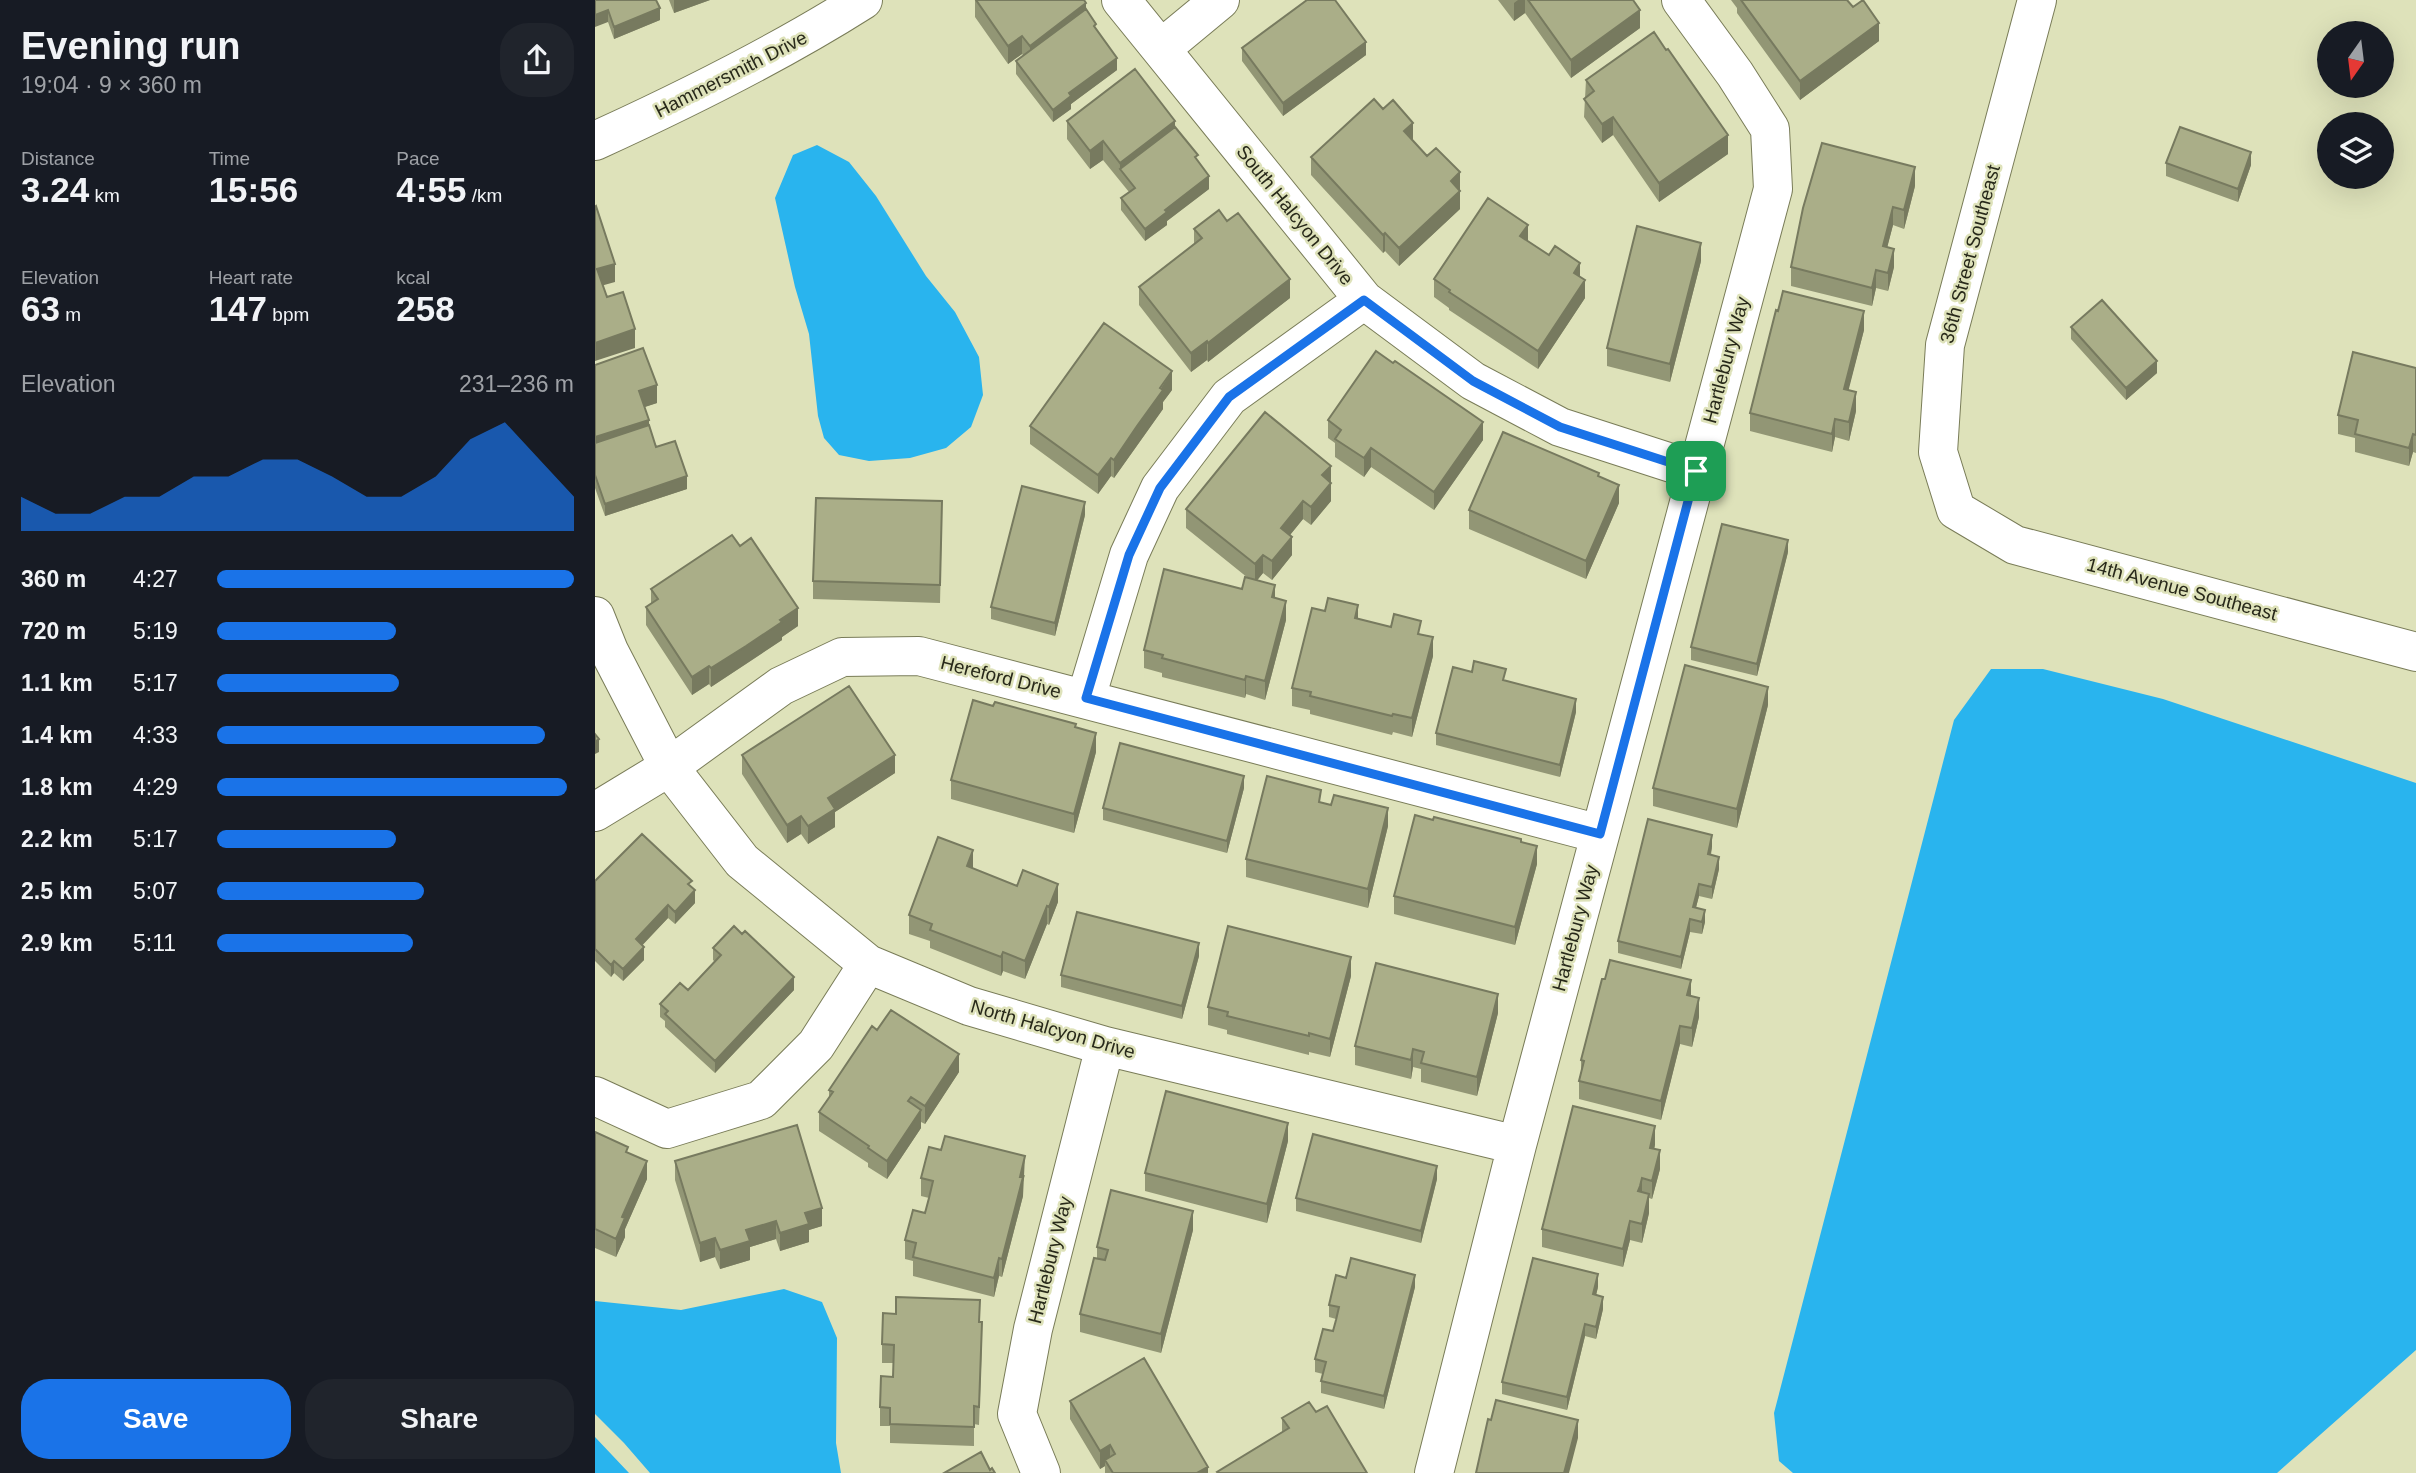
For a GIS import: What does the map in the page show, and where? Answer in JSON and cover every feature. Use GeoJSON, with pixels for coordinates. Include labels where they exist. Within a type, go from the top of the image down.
{"type":"FeatureCollection","features":[{"type":"Feature","properties":{"kind":"street","name":"Hammersmith Drive"},"geometry":{"type":"LineString","coordinates":[[595,141],[671,106],[818,29],[863,0]]}},
{"type":"Feature","properties":{"kind":"street","name":"South Halcyon Drive"},"geometry":{"type":"LineString","coordinates":[[1121,0],[1364,300],[1473,381],[1560,427],[1696,471]]}},
{"type":"Feature","properties":{"kind":"street"},"geometry":{"type":"LineString","coordinates":[[1162,48],[1220,0]]}},
{"type":"Feature","properties":{"kind":"street","name":"Hartlebury Way"},"geometry":{"type":"LineString","coordinates":[[1434,1473],[1517,1145],[1773,189],[1770,129],[1735,74],[1681,0]]}},
{"type":"Feature","properties":{"kind":"street","name":"36th Street Southeast"},"geometry":{"type":"LineString","coordinates":[[1956,510],[1938,452],[1945,345],[2037,0]]}},
{"type":"Feature","properties":{"kind":"street"},"geometry":{"type":"LineString","coordinates":[[1086,698],[1129,555],[1160,488],[1229,397],[1364,300]]}},
{"type":"Feature","properties":{"kind":"street","name":"14th Avenue Southeast"},"geometry":{"type":"LineString","coordinates":[[1956,510],[2015,545],[2416,652]]}},
{"type":"Feature","properties":{"kind":"street"},"geometry":{"type":"LineString","coordinates":[[595,616],[609,651],[669,767]]}},
{"type":"Feature","properties":{"kind":"street","name":"Hereford Drive"},"geometry":{"type":"LineString","coordinates":[[595,812],[669,767],[781,687],[842,657],[919,656],[1600,834]]}},
{"type":"Feature","properties":{"kind":"street","name":"North Halcyon Drive"},"geometry":{"type":"LineString","coordinates":[[669,767],[742,861],[868,964],[969,1006],[1105,1046],[1517,1145]]}},
{"type":"Feature","properties":{"kind":"street"},"geometry":{"type":"LineString","coordinates":[[595,1096],[667,1129],[761,1100],[816,1045],[868,964]]}},
{"type":"Feature","properties":{"kind":"street","name":"Hartlebury Way"},"geometry":{"type":"LineString","coordinates":[[1041,1473],[1017,1415],[1033,1329],[1105,1046]]}},
{"type":"Feature","properties":{"kind":"water"},"geometry":{"type":"Polygon","coordinates":[[[817,145],[849,162],[876,196],[926,276],[955,312],[979,357],[983,395],[971,427],[946,448],[910,458],[869,461],[839,455],[824,438],[818,416],[809,334],[795,287],[775,198],[793,155],[817,145]]]}},
{"type":"Feature","properties":{"kind":"water"},"geometry":{"type":"Polygon","coordinates":[[[1991,669],[2043,669],[2163,699],[2416,783],[2416,1350],[2277,1473],[1793,1473],[1779,1461],[1774,1413],[1954,720],[1991,669]]]}},
{"type":"Feature","properties":{"kind":"water"},"geometry":{"type":"Polygon","coordinates":[[[784,1289],[822,1302],[837,1338],[836,1443],[841,1473],[650,1473],[595,1414],[595,1301],[681,1310],[784,1289]]]}},
{"type":"Feature","properties":{"kind":"water"},"geometry":{"type":"Polygon","coordinates":[[[595,1437],[629,1473],[595,1473],[595,1437]]]}},
{"type":"Feature","properties":{"kind":"building"},"geometry":{"type":"Polygon","coordinates":[[[595,0],[656,0],[660,8],[614,27],[608,10],[595,15],[595,0]]]}},
{"type":"Feature","properties":{"kind":"building"},"geometry":{"type":"Polygon","coordinates":[[[976,0],[1084,0],[1086,3],[1030,46],[1022,36],[1008,46],[976,0]]]}},
{"type":"Feature","properties":{"kind":"building"},"geometry":{"type":"Polygon","coordinates":[[[1307,0],[1335,0],[1366,42],[1283,103],[1242,48],[1307,0]]]}},
{"type":"Feature","properties":{"kind":"building"},"geometry":{"type":"Polygon","coordinates":[[[1528,0],[1633,0],[1640,10],[1571,60],[1528,0]]]}},
{"type":"Feature","properties":{"kind":"building"},"geometry":{"type":"Polygon","coordinates":[[[1741,0],[1847,0],[1853,7],[1863,0],[1879,23],[1800,81],[1741,0]]]}},
{"type":"Feature","properties":{"kind":"building"},"geometry":{"type":"Polygon","coordinates":[[[1086,9],[1096,24],[1094,26],[1117,58],[1069,93],[1071,96],[1053,110],[1016,61],[1086,9]]]}},
{"type":"Feature","properties":{"kind":"building"},"geometry":{"type":"Polygon","coordinates":[[[1654,32],[1728,135],[1659,183],[1613,117],[1602,124],[1584,99],[1594,91],[1586,80],[1654,32]]]}},
{"type":"Feature","properties":{"kind":"building"},"geometry":{"type":"Polygon","coordinates":[[[1135,69],[1175,121],[1120,163],[1103,141],[1090,151],[1067,121],[1135,69]]]}},
{"type":"Feature","properties":{"kind":"building"},"geometry":{"type":"Polygon","coordinates":[[[1374,99],[1383,109],[1393,100],[1413,123],[1404,131],[1427,156],[1436,148],[1460,172],[1451,181],[1460,191],[1399,248],[1385,233],[1383,235],[1311,157],[1374,99]]]}},
{"type":"Feature","properties":{"kind":"building"},"geometry":{"type":"Polygon","coordinates":[[[1175,127],[1198,155],[1195,157],[1209,176],[1145,229],[1121,198],[1135,188],[1120,169],[1175,127]]]}},
{"type":"Feature","properties":{"kind":"building"},"geometry":{"type":"Polygon","coordinates":[[[2180,127],[2251,152],[2238,189],[2166,163],[2180,127]]]}},
{"type":"Feature","properties":{"kind":"building"},"geometry":{"type":"Polygon","coordinates":[[[1822,143],[1915,167],[1904,210],[1893,207],[1883,246],[1894,249],[1888,273],[1876,270],[1872,288],[1791,267],[1803,208],[1822,143]]]}},
{"type":"Feature","properties":{"kind":"building"},"geometry":{"type":"Polygon","coordinates":[[[1488,198],[1528,225],[1520,236],[1549,255],[1555,246],[1580,263],[1574,273],[1585,280],[1538,351],[1449,292],[1450,290],[1434,279],[1488,198]]]}},
{"type":"Feature","properties":{"kind":"building"},"geometry":{"type":"Polygon","coordinates":[[[595,207],[615,264],[597,269],[607,297],[623,292],[635,329],[595,343],[595,207]]]}},
{"type":"Feature","properties":{"kind":"building"},"geometry":{"type":"Polygon","coordinates":[[[1219,210],[1227,221],[1238,213],[1290,279],[1208,343],[1207,341],[1191,353],[1139,287],[1202,238],[1194,229],[1219,210]]]}},
{"type":"Feature","properties":{"kind":"building"},"geometry":{"type":"Polygon","coordinates":[[[1637,226],[1701,243],[1670,364],[1607,348],[1637,226]]]}},
{"type":"Feature","properties":{"kind":"building"},"geometry":{"type":"Polygon","coordinates":[[[1783,291],[1864,311],[1844,389],[1856,392],[1849,422],[1835,419],[1832,434],[1750,413],[1783,291]]]}},
{"type":"Feature","properties":{"kind":"building"},"geometry":{"type":"Polygon","coordinates":[[[2102,300],[2157,361],[2126,388],[2071,327],[2102,300]]]}},
{"type":"Feature","properties":{"kind":"building"},"geometry":{"type":"Polygon","coordinates":[[[1104,323],[1172,371],[1160,388],[1163,390],[1114,460],[1111,458],[1098,475],[1030,426],[1104,323]]]}},
{"type":"Feature","properties":{"kind":"building"},"geometry":{"type":"Polygon","coordinates":[[[643,348],[657,385],[639,391],[649,420],[595,437],[595,365],[643,348]]]}},
{"type":"Feature","properties":{"kind":"building"},"geometry":{"type":"Polygon","coordinates":[[[1376,351],[1393,363],[1395,361],[1483,422],[1434,492],[1371,448],[1364,458],[1335,439],[1341,430],[1328,420],[1376,351]]]}},
{"type":"Feature","properties":{"kind":"building"},"geometry":{"type":"Polygon","coordinates":[[[2353,352],[2416,368],[2416,435],[2413,434],[2409,448],[2355,434],[2358,420],[2338,415],[2353,352]]]}},
{"type":"Feature","properties":{"kind":"building"},"geometry":{"type":"Polygon","coordinates":[[[1265,412],[1331,466],[1322,475],[1331,483],[1311,507],[1303,501],[1281,528],[1292,537],[1272,561],[1263,555],[1255,564],[1186,509],[1265,412]]]}},
{"type":"Feature","properties":{"kind":"building"},"geometry":{"type":"Polygon","coordinates":[[[649,425],[656,447],[675,441],[687,476],[605,504],[595,475],[595,443],[649,425]]]}},
{"type":"Feature","properties":{"kind":"building"},"geometry":{"type":"Polygon","coordinates":[[[1503,432],[1599,473],[1598,476],[1619,485],[1586,561],[1469,510],[1503,432]]]}},
{"type":"Feature","properties":{"kind":"building"},"geometry":{"type":"Polygon","coordinates":[[[1022,486],[1085,502],[1055,623],[991,607],[1022,486]]]}},
{"type":"Feature","properties":{"kind":"building"},"geometry":{"type":"Polygon","coordinates":[[[816,498],[942,501],[940,585],[813,581],[816,498]]]}},
{"type":"Feature","properties":{"kind":"building"},"geometry":{"type":"Polygon","coordinates":[[[1722,524],[1788,540],[1757,664],[1691,647],[1722,524]]]}},
{"type":"Feature","properties":{"kind":"building"},"geometry":{"type":"Polygon","coordinates":[[[732,535],[740,546],[751,538],[798,608],[746,646],[692,677],[646,607],[658,599],[651,589],[732,535]]]}},
{"type":"Feature","properties":{"kind":"building"},"geometry":{"type":"Polygon","coordinates":[[[1164,569],[1242,589],[1245,577],[1275,585],[1272,597],[1286,601],[1265,681],[1246,676],[1245,680],[1162,658],[1163,655],[1144,650],[1164,569]]]}},
{"type":"Feature","properties":{"kind":"building"},"geometry":{"type":"Polygon","coordinates":[[[1328,598],[1358,605],[1355,618],[1391,627],[1394,614],[1421,621],[1418,634],[1433,637],[1412,718],[1392,716],[1310,696],[1311,692],[1292,688],[1312,608],[1325,611],[1328,598]]]}},
{"type":"Feature","properties":{"kind":"building"},"geometry":{"type":"Polygon","coordinates":[[[1474,661],[1506,669],[1503,680],[1576,699],[1560,765],[1436,733],[1453,667],[1472,672],[1474,661]]]}},
{"type":"Feature","properties":{"kind":"building"},"geometry":{"type":"Polygon","coordinates":[[[1685,665],[1768,687],[1737,809],[1653,788],[1685,665]]]}},
{"type":"Feature","properties":{"kind":"building"},"geometry":{"type":"Polygon","coordinates":[[[849,686],[895,755],[828,798],[835,809],[808,826],[801,816],[787,825],[742,755],[849,686]]]}},
{"type":"Feature","properties":{"kind":"building"},"geometry":{"type":"Polygon","coordinates":[[[973,700],[993,706],[995,702],[1076,724],[1075,727],[1096,733],[1074,814],[951,780],[973,700]]]}},
{"type":"Feature","properties":{"kind":"building"},"geometry":{"type":"Polygon","coordinates":[[[1120,743],[1244,776],[1227,841],[1103,808],[1120,743]]]}},
{"type":"Feature","properties":{"kind":"building"},"geometry":{"type":"Polygon","coordinates":[[[1267,776],[1321,790],[1319,802],[1331,805],[1334,795],[1388,808],[1368,889],[1246,859],[1267,776]]]}},
{"type":"Feature","properties":{"kind":"building"},"geometry":{"type":"Polygon","coordinates":[[[1415,815],[1433,820],[1434,817],[1521,839],[1521,842],[1537,846],[1515,927],[1394,896],[1415,815]]]}},
{"type":"Feature","properties":{"kind":"building"},"geometry":{"type":"Polygon","coordinates":[[[1648,819],[1712,835],[1708,854],[1719,857],[1712,887],[1699,884],[1693,907],[1705,910],[1702,922],[1690,919],[1681,957],[1618,941],[1648,819]]]}},
{"type":"Feature","properties":{"kind":"building"},"geometry":{"type":"Polygon","coordinates":[[[642,834],[692,881],[688,884],[695,890],[675,912],[668,905],[636,939],[644,947],[623,969],[614,961],[611,965],[595,949],[595,881],[642,834]]]}},
{"type":"Feature","properties":{"kind":"building"},"geometry":{"type":"Polygon","coordinates":[[[938,837],[973,850],[967,866],[1017,886],[1023,870],[1058,884],[1025,961],[1003,952],[1001,957],[930,930],[932,924],[909,915],[938,837]]]}},
{"type":"Feature","properties":{"kind":"building"},"geometry":{"type":"Polygon","coordinates":[[[1077,912],[1199,943],[1182,1006],[1061,975],[1077,912]]]}},
{"type":"Feature","properties":{"kind":"building"},"geometry":{"type":"Polygon","coordinates":[[[734,926],[742,934],[745,931],[794,977],[715,1061],[665,1014],[668,1011],[660,1004],[680,983],[688,990],[721,955],[713,948],[734,926]]]}},
{"type":"Feature","properties":{"kind":"building"},"geometry":{"type":"Polygon","coordinates":[[[1228,926],[1351,957],[1330,1039],[1227,1016],[1228,1012],[1208,1007],[1228,926]]]}},
{"type":"Feature","properties":{"kind":"building"},"geometry":{"type":"Polygon","coordinates":[[[1610,960],[1691,980],[1687,995],[1699,998],[1692,1028],[1680,1026],[1661,1101],[1579,1081],[1584,1061],[1581,1060],[1602,979],[1605,979],[1610,960]]]}},
{"type":"Feature","properties":{"kind":"building"},"geometry":{"type":"Polygon","coordinates":[[[1376,963],[1498,994],[1477,1077],[1421,1063],[1424,1052],[1413,1049],[1411,1060],[1355,1046],[1376,963]]]}},
{"type":"Feature","properties":{"kind":"building"},"geometry":{"type":"Polygon","coordinates":[[[891,1010],[959,1054],[925,1106],[911,1097],[908,1101],[921,1110],[887,1161],[819,1112],[833,1092],[829,1090],[872,1026],[877,1030],[891,1010]]]}},
{"type":"Feature","properties":{"kind":"building"},"geometry":{"type":"Polygon","coordinates":[[[1166,1091],[1288,1123],[1267,1204],[1145,1173],[1166,1091]]]}},
{"type":"Feature","properties":{"kind":"building"},"geometry":{"type":"Polygon","coordinates":[[[1573,1106],[1655,1126],[1650,1148],[1660,1150],[1652,1181],[1642,1178],[1638,1191],[1649,1194],[1642,1224],[1630,1221],[1623,1249],[1542,1229],[1573,1106]]]}},
{"type":"Feature","properties":{"kind":"building"},"geometry":{"type":"Polygon","coordinates":[[[797,1125],[822,1208],[805,1213],[809,1224],[780,1233],[776,1221],[746,1230],[750,1241],[720,1250],[715,1238],[700,1243],[675,1161],[797,1125]]]}},
{"type":"Feature","properties":{"kind":"building"},"geometry":{"type":"Polygon","coordinates":[[[595,1132],[628,1147],[626,1152],[647,1161],[622,1217],[625,1218],[616,1239],[595,1229],[595,1132]]]}},
{"type":"Feature","properties":{"kind":"building"},"geometry":{"type":"Polygon","coordinates":[[[1313,1134],[1437,1166],[1421,1231],[1296,1198],[1313,1134]]]}},
{"type":"Feature","properties":{"kind":"building"},"geometry":{"type":"Polygon","coordinates":[[[945,1136],[1025,1156],[1020,1177],[1023,1177],[1002,1259],[999,1258],[994,1278],[913,1257],[916,1243],[905,1240],[913,1210],[925,1213],[929,1198],[933,1181],[921,1178],[929,1147],[941,1150],[945,1136]]]}},
{"type":"Feature","properties":{"kind":"building"},"geometry":{"type":"Polygon","coordinates":[[[1111,1190],[1193,1211],[1161,1334],[1080,1314],[1094,1258],[1105,1260],[1108,1250],[1097,1247],[1111,1190]]]}},
{"type":"Feature","properties":{"kind":"building"},"geometry":{"type":"Polygon","coordinates":[[[1351,1258],[1415,1275],[1384,1396],[1321,1381],[1326,1362],[1315,1359],[1323,1329],[1333,1331],[1336,1320],[1339,1307],[1329,1305],[1336,1275],[1346,1278],[1351,1258]]]}},
{"type":"Feature","properties":{"kind":"building"},"geometry":{"type":"Polygon","coordinates":[[[1533,1258],[1598,1274],[1593,1294],[1603,1297],[1596,1327],[1585,1324],[1567,1397],[1502,1382],[1533,1258]]]}},
{"type":"Feature","properties":{"kind":"building"},"geometry":{"type":"Polygon","coordinates":[[[896,1297],[980,1300],[979,1322],[982,1322],[979,1407],[974,1406],[974,1427],[890,1424],[890,1408],[880,1407],[881,1376],[893,1377],[894,1345],[882,1344],[883,1313],[896,1314],[896,1297]]]}},
{"type":"Feature","properties":{"kind":"building"},"geometry":{"type":"Polygon","coordinates":[[[1144,1358],[1208,1467],[1197,1473],[1113,1473],[1105,1460],[1115,1454],[1110,1445],[1100,1451],[1070,1401],[1144,1358]]]}},
{"type":"Feature","properties":{"kind":"building"},"geometry":{"type":"Polygon","coordinates":[[[1496,1400],[1578,1420],[1564,1473],[1476,1473],[1488,1419],[1491,1420],[1496,1400]]]}},
{"type":"Feature","properties":{"kind":"building"},"geometry":{"type":"Polygon","coordinates":[[[1309,1402],[1316,1412],[1327,1406],[1367,1473],[1217,1472],[1289,1428],[1282,1418],[1309,1402]]]}},
{"type":"Feature","properties":{"kind":"building"},"geometry":{"type":"Polygon","coordinates":[[[981,1452],[990,1470],[992,1468],[995,1473],[944,1473],[981,1452]]]}},
{"type":"Feature","properties":{"kind":"route"},"geometry":{"type":"LineString","coordinates":[[1364,300],[1473,381],[1560,427],[1696,471],[1600,834],[1086,698],[1129,555],[1160,488],[1229,397],[1364,300]]}}]}
